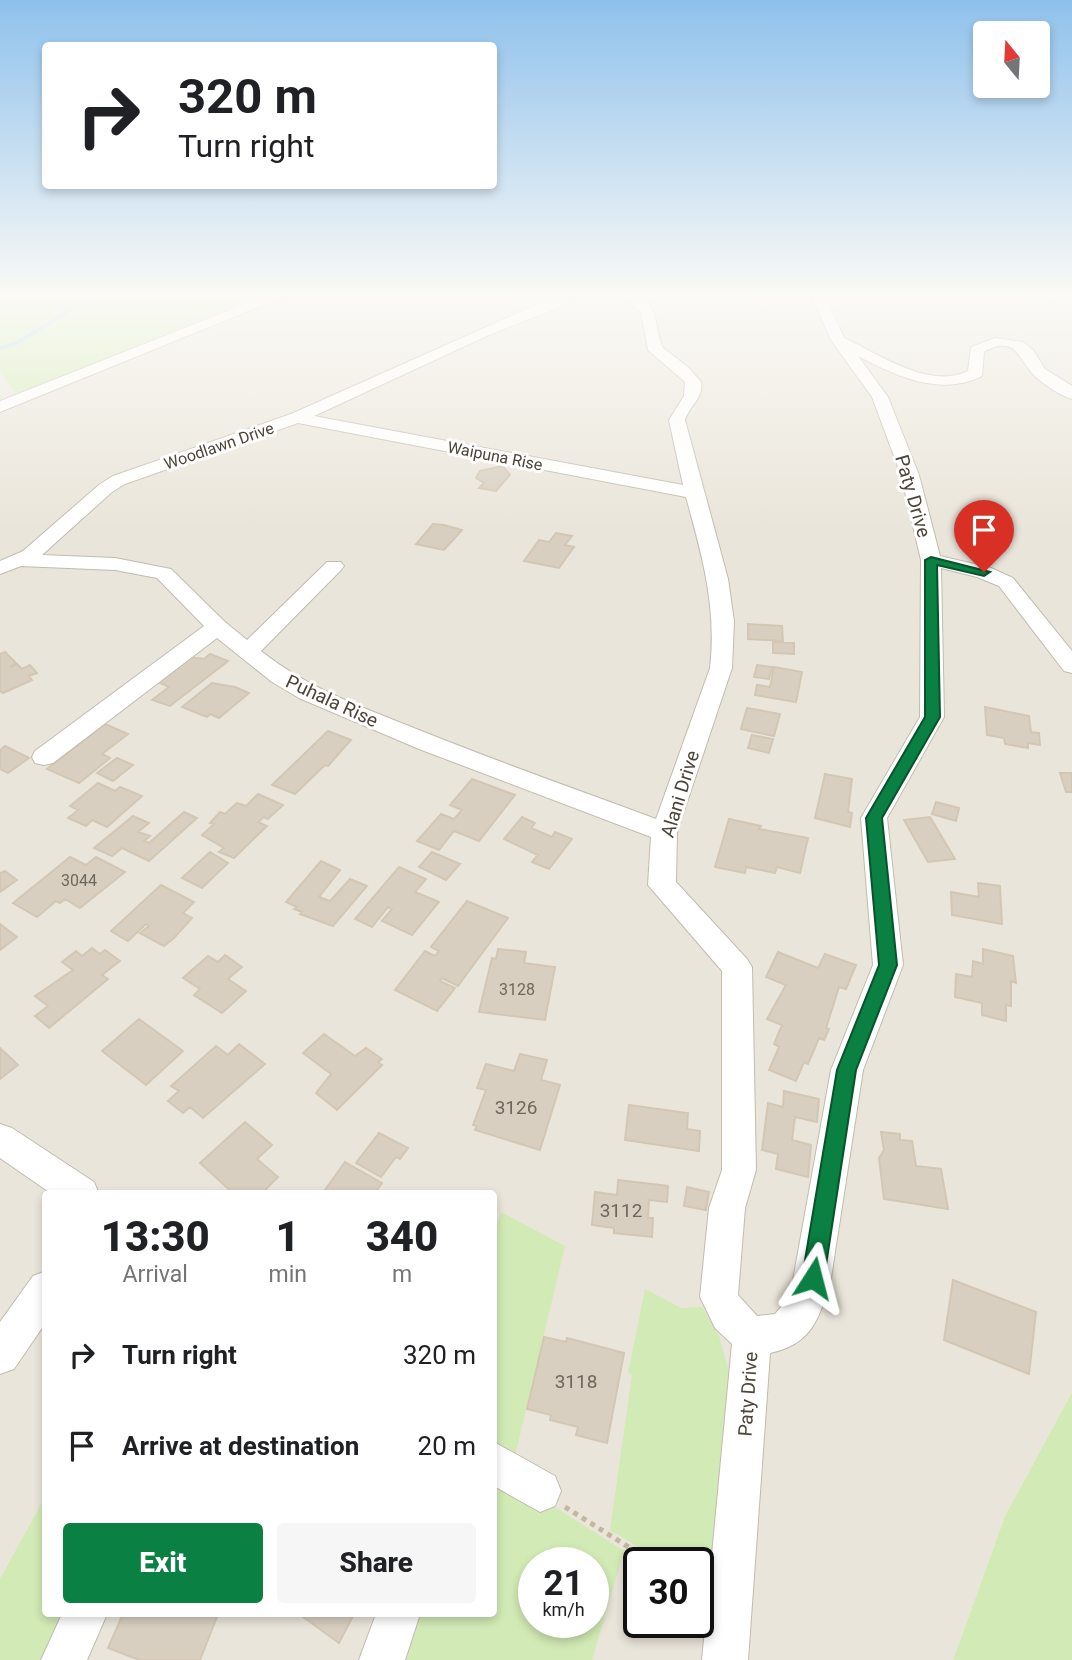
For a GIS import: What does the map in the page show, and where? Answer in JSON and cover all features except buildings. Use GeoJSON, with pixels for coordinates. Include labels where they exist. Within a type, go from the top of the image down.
{"type":"FeatureCollection","features":[{"type":"Feature","properties":{"kind":"street"},"geometry":{"type":"LineString","coordinates":[[0,407],[87,372]]}},
{"type":"Feature","properties":{"kind":"street","name":"Woodlawn Drive"},"geometry":{"type":"LineString","coordinates":[[10,564],[30,555],[112,484],[297,418],[395,372]]}},
{"type":"Feature","properties":{"kind":"street","name":"Alani Drive"},"geometry":{"type":"LineString","coordinates":[[683,372],[694,385],[694,393],[679,411],[677,420],[694,493],[721,582],[724,645],[721,668],[664,832],[662,885],[737,967],[739,1170],[727,1208],[719,1297],[725,1311],[736,1325],[752,1335]]}},
{"type":"Feature","properties":{"kind":"street","name":"Paty Drive"},"geometry":{"type":"LineString","coordinates":[[725,1660],[752,1335],[774,1336],[793,1326],[806,1303],[813,1278],[847,1070],[888,965],[874,818],[932,717],[931,560],[911,475],[880,397],[862,372]]}},
{"type":"Feature","properties":{"kind":"street"},"geometry":{"type":"LineString","coordinates":[[908,372],[949,381],[964,380],[976,372]]}},
{"type":"Feature","properties":{"kind":"street"},"geometry":{"type":"LineString","coordinates":[[1041,372],[1072,394]]}},
{"type":"Feature","properties":{"kind":"street","name":"Waipuna Rise"},"geometry":{"type":"LineString","coordinates":[[297,418],[694,493]]}},
{"type":"Feature","properties":{"kind":"street"},"geometry":{"type":"LineString","coordinates":[[931,560],[984,572],[1006,582],[1072,666]]}},
{"type":"Feature","properties":{"kind":"street","name":"Puhala Rise"},"geometry":{"type":"LineString","coordinates":[[10,564],[115,564],[164,573],[217,626],[279,677],[338,706],[664,832]]}},
{"type":"Feature","properties":{"kind":"street"},"geometry":{"type":"LineString","coordinates":[[248,652],[334,566]]}},
{"type":"Feature","properties":{"kind":"street"},"geometry":{"type":"LineString","coordinates":[[44,757],[217,626]]}},
{"type":"Feature","properties":{"kind":"street"},"geometry":{"type":"LineString","coordinates":[[0,1139],[76,1190]]}},
{"type":"Feature","properties":{"kind":"street"},"geometry":{"type":"LineString","coordinates":[[0,1355],[42,1295]]}},
{"type":"Feature","properties":{"kind":"street"},"geometry":{"type":"LineString","coordinates":[[497,1465],[540,1491]]}},
{"type":"Feature","properties":{"kind":"street"},"geometry":{"type":"LineString","coordinates":[[64,1660],[84,1617]]}},
{"type":"Feature","properties":{"kind":"street"},"geometry":{"type":"LineString","coordinates":[[382,1660],[397,1617]]}},
{"type":"Feature","properties":{"kind":"path"},"geometry":{"type":"LineString","coordinates":[[540,1491],[629,1547]]}},
{"type":"Feature","properties":{"kind":"shaded area"},"geometry":{"type":"Polygon","coordinates":[[[0,372],[15,394],[72,372],[1072,372],[1072,1392],[1005,1516],[953,1660],[0,1660],[0,372]]]}},
{"type":"Feature","properties":{"kind":"green space"},"geometry":{"type":"Polygon","coordinates":[[[1,372],[72,372],[15,394],[1,372]]]}},
{"type":"Feature","properties":{"kind":"green space"},"geometry":{"type":"Polygon","coordinates":[[[501,1212],[565,1246],[515,1456],[497,1444],[497,1225],[501,1212]]]}},
{"type":"Feature","properties":{"kind":"green space"},"geometry":{"type":"Polygon","coordinates":[[[645,1289],[681,1308],[702,1307],[719,1336],[731,1380],[724,1517],[714,1562],[714,1547],[638,1547],[610,1530],[632,1375],[628,1373],[645,1289]]]}},
{"type":"Feature","properties":{"kind":"green space"},"geometry":{"type":"Polygon","coordinates":[[[1072,1392],[1072,1660],[953,1660],[1005,1516],[1072,1392]]]}},
{"type":"Feature","properties":{"kind":"green space"},"geometry":{"type":"Polygon","coordinates":[[[497,1482],[539,1497],[623,1550],[609,1602],[609,1547],[518,1547],[518,1638],[598,1638],[592,1660],[401,1660],[414,1617],[497,1617],[497,1482]]]}},
{"type":"Feature","properties":{"kind":"green space"},"geometry":{"type":"Polygon","coordinates":[[[42,1502],[42,1617],[70,1617],[48,1660],[0,1660],[0,1579],[42,1502]]]}},
{"type":"Feature","properties":{"kind":"route"},"geometry":{"type":"LineString","coordinates":[[813,1278],[847,1070],[888,965],[874,818],[932,717],[931,560],[984,572]]}}]}
